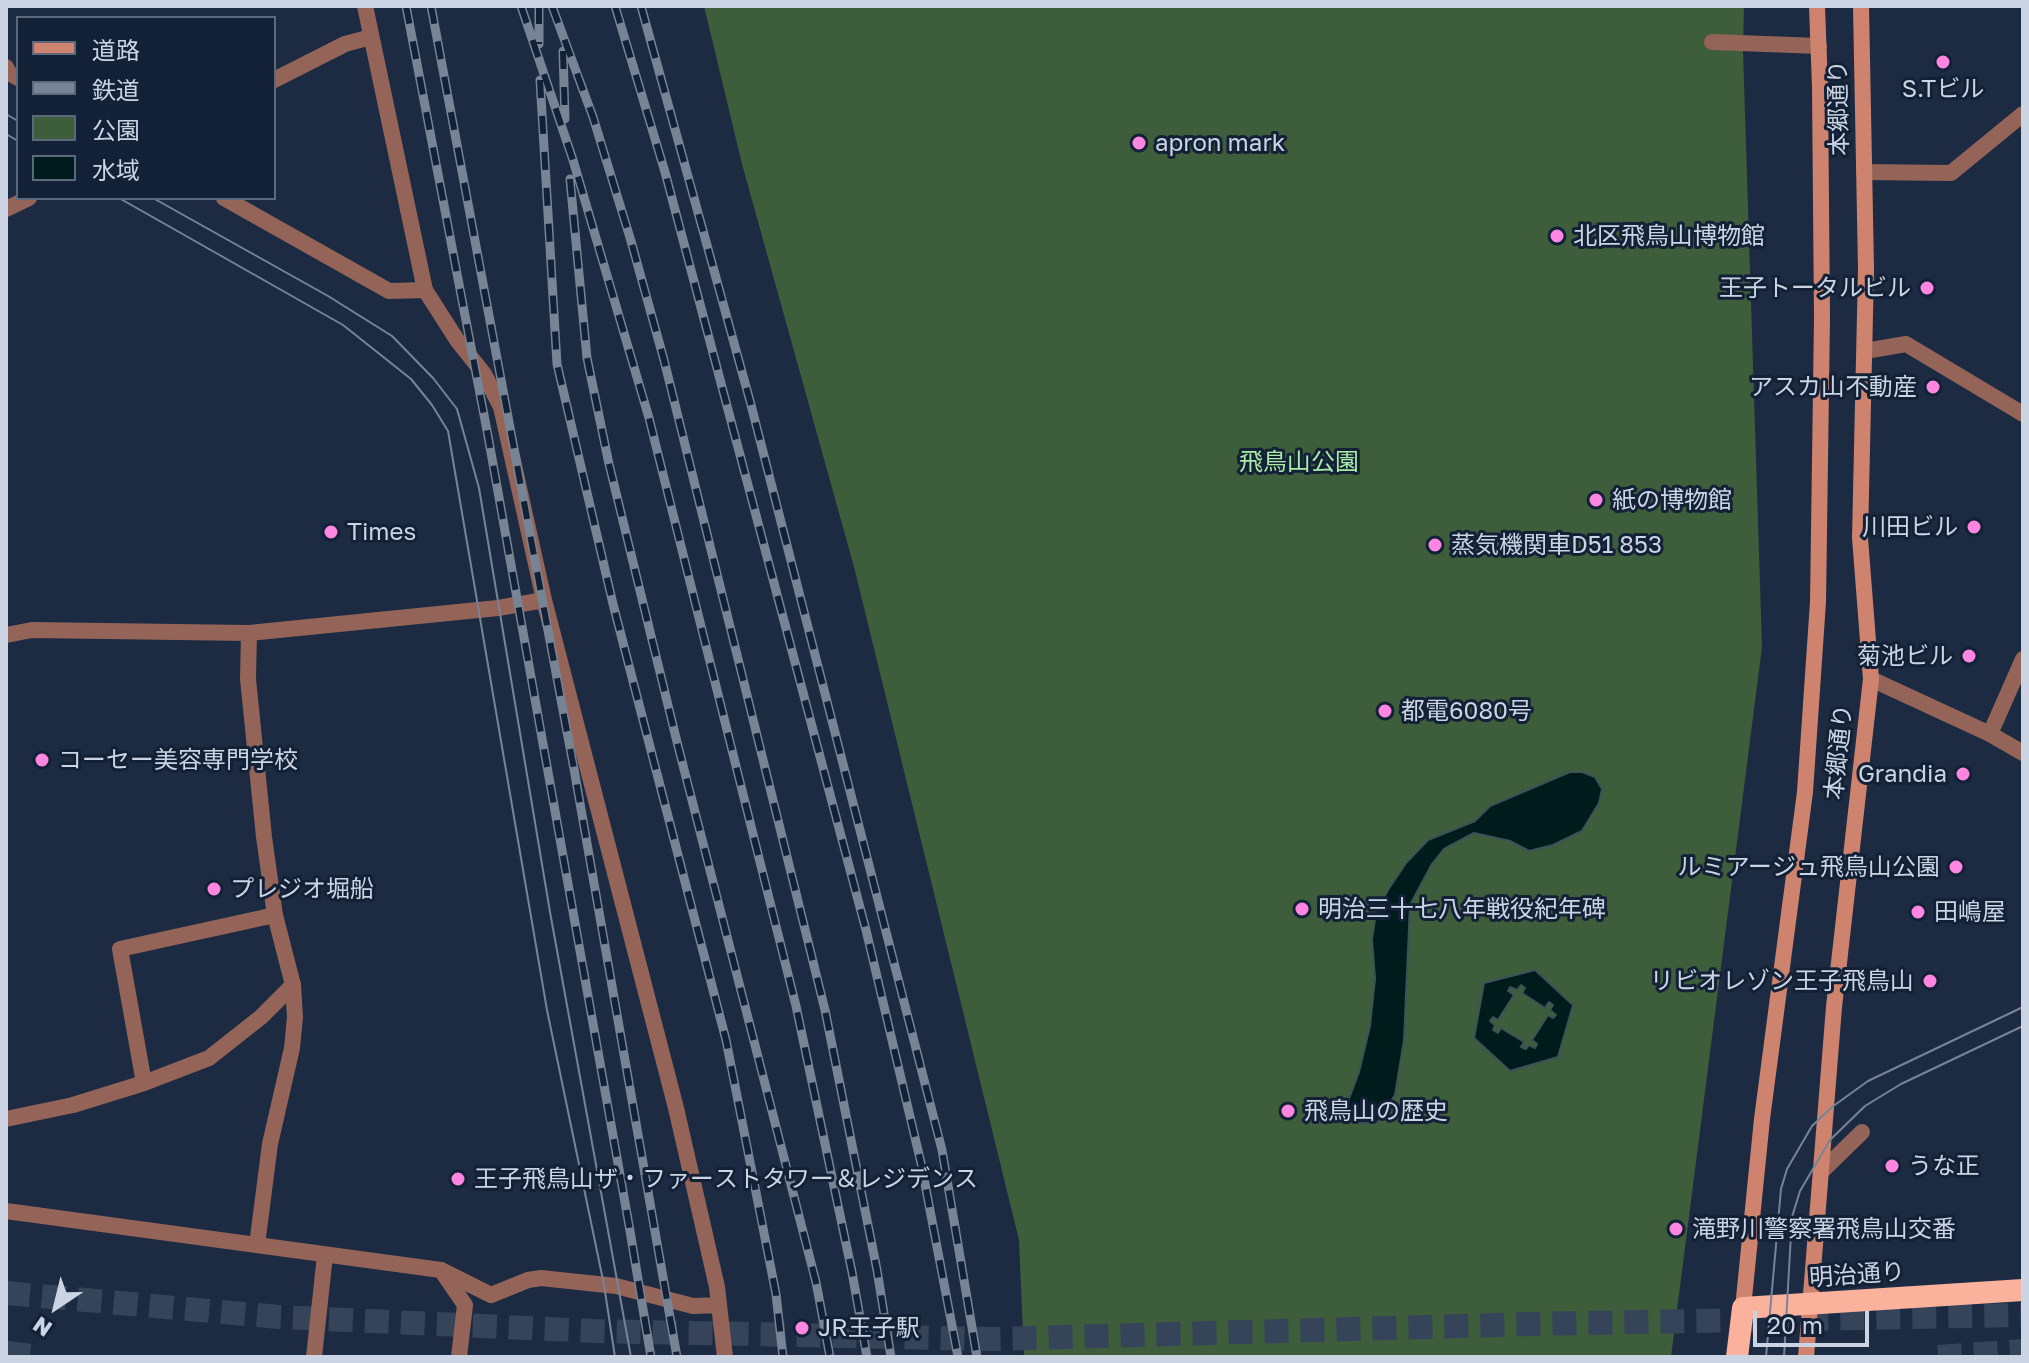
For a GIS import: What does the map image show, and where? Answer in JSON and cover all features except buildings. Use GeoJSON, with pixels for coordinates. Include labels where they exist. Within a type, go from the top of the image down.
{"type":"FeatureCollection","features":[{"type":"Feature","properties":{"kind":"highway","name":"明治通り"},"geometry":{"type":"LineString","coordinates":[[1743,1308],[2023,1290]]}},
{"type":"Feature","properties":{"kind":"highway"},"geometry":{"type":"LineString","coordinates":[[1737,1357],[1743,1308]]}},
{"type":"Feature","properties":{"kind":"main road","name":"本郷通り"},"geometry":{"type":"LineString","coordinates":[[1743,1308],[1762,1119],[1805,792],[1818,602],[1822,318],[1817,6]]}},
{"type":"Feature","properties":{"kind":"main road","name":"本郷通り"},"geometry":{"type":"LineString","coordinates":[[1806,1357],[1834,1007],[1871,679],[1860,538],[1865,351],[1861,6]]}},
{"type":"Feature","properties":{"kind":"street"},"geometry":{"type":"LineString","coordinates":[[365,6],[425,290],[457,340],[484,374],[501,407],[544,600],[676,1108],[717,1287],[725,1357]]}},
{"type":"Feature","properties":{"kind":"street"},"geometry":{"type":"LineString","coordinates":[[276,79],[345,44],[371,37]]}},
{"type":"Feature","properties":{"kind":"street"},"geometry":{"type":"LineString","coordinates":[[1712,42],[1819,46]]}},
{"type":"Feature","properties":{"kind":"street"},"geometry":{"type":"LineString","coordinates":[[1864,172],[1951,173],[2023,114]]}},
{"type":"Feature","properties":{"kind":"street"},"geometry":{"type":"LineString","coordinates":[[6,209],[25,200]]}},
{"type":"Feature","properties":{"kind":"street"},"geometry":{"type":"LineString","coordinates":[[228,200],[389,291],[425,290]]}},
{"type":"Feature","properties":{"kind":"street"},"geometry":{"type":"LineString","coordinates":[[1865,351],[1906,344],[2023,414]]}},
{"type":"Feature","properties":{"kind":"street"},"geometry":{"type":"LineString","coordinates":[[6,635],[32,630],[249,633],[498,608],[544,600]]}},
{"type":"Feature","properties":{"kind":"street"},"geometry":{"type":"LineString","coordinates":[[249,633],[250,695],[264,837],[275,915],[293,985],[295,1017],[292,1048],[270,1144],[257,1245]]}},
{"type":"Feature","properties":{"kind":"street"},"geometry":{"type":"LineString","coordinates":[[1990,734],[2023,659]]}},
{"type":"Feature","properties":{"kind":"street"},"geometry":{"type":"LineString","coordinates":[[1871,679],[1990,734],[2023,753]]}},
{"type":"Feature","properties":{"kind":"street"},"geometry":{"type":"LineString","coordinates":[[144,1083],[120,949],[275,915]]}},
{"type":"Feature","properties":{"kind":"street"},"geometry":{"type":"LineString","coordinates":[[6,1119],[73,1105],[209,1058],[261,1017],[293,985]]}},
{"type":"Feature","properties":{"kind":"street"},"geometry":{"type":"LineString","coordinates":[[1821,1172],[1862,1132]]}},
{"type":"Feature","properties":{"kind":"street"},"geometry":{"type":"LineString","coordinates":[[6,1211],[441,1270],[491,1295],[541,1278],[616,1286],[693,1306],[719,1305]]}},
{"type":"Feature","properties":{"kind":"street"},"geometry":{"type":"LineString","coordinates":[[314,1357],[325,1255]]}},
{"type":"Feature","properties":{"kind":"street"},"geometry":{"type":"LineString","coordinates":[[441,1270],[465,1305],[459,1357]]}},
{"type":"Feature","properties":{"kind":"green space","name":"飛鳥山公園"},"geometry":{"type":"Polygon","coordinates":[[[704,6],[1744,6],[1762,647],[1671,1357],[1024,1357],[1019,1240],[854,567],[742,164],[704,6]]]}},
{"type":"Feature","properties":{"kind":"water"},"geometry":{"type":"Polygon","coordinates":[[[1570,772],[1595,777],[1602,789],[1599,803],[1582,831],[1553,845],[1529,851],[1510,841],[1474,833],[1444,849],[1432,864],[1410,905],[1404,1040],[1395,1095],[1377,1123],[1360,1123],[1343,1115],[1359,1072],[1370,1026],[1375,979],[1372,939],[1376,913],[1388,890],[1406,863],[1428,840],[1475,821],[1490,806],[1570,772]]]}},
{"type":"Feature","properties":{"kind":"water"},"geometry":{"type":"Polygon","coordinates":[[[1535,970],[1573,1005],[1558,1057],[1510,1071],[1474,1038],[1484,983],[1535,970]],[[1521,985],[1517,990],[1510,987],[1508,991],[1514,995],[1498,1020],[1493,1017],[1490,1021],[1495,1025],[1493,1030],[1498,1033],[1501,1028],[1524,1042],[1521,1047],[1526,1049],[1529,1045],[1535,1048],[1537,1044],[1532,1040],[1548,1015],[1553,1018],[1556,1015],[1550,1010],[1553,1005],[1549,1002],[1545,1008],[1522,993],[1525,988],[1521,985]]]}},
{"type":"Feature","properties":{"kind":"tunnel"},"geometry":{"type":"LineString","coordinates":[[6,1293],[279,1317],[594,1331],[995,1339],[1531,1324],[2023,1315]]}},
{"type":"Feature","properties":{"kind":"tunnel"},"geometry":{"type":"LineString","coordinates":[[1938,1357],[2023,1351]]}},
{"type":"Feature","properties":{"kind":"tunnel"},"geometry":{"type":"LineString","coordinates":[[6,1353],[41,1357]]}},
{"type":"Feature","properties":{"kind":"tram line"},"geometry":{"type":"LineString","coordinates":[[6,114],[16,120]]}},
{"type":"Feature","properties":{"kind":"tram line"},"geometry":{"type":"LineString","coordinates":[[6,134],[16,140]]}},
{"type":"Feature","properties":{"kind":"tram line"},"geometry":{"type":"LineString","coordinates":[[123,200],[343,325],[411,379],[448,431],[547,1010],[604,1285],[615,1357]]}},
{"type":"Feature","properties":{"kind":"tram line"},"geometry":{"type":"LineString","coordinates":[[157,200],[328,296],[392,336],[433,378],[457,409],[479,488],[550,912],[631,1357]]}},
{"type":"Feature","properties":{"kind":"tram line"},"geometry":{"type":"LineString","coordinates":[[1766,1357],[1781,1189],[1787,1169],[1812,1126],[1868,1081],[2023,1007]]}},
{"type":"Feature","properties":{"kind":"tram line"},"geometry":{"type":"LineString","coordinates":[[1784,1357],[1792,1217],[1800,1191],[1830,1140],[1865,1106],[1901,1084],[2023,1026]]}},
{"type":"Feature","properties":{"kind":"railway"},"geometry":{"type":"LineString","coordinates":[[406,6],[488,436],[651,1357]]}},
{"type":"Feature","properties":{"kind":"railway"},"geometry":{"type":"LineString","coordinates":[[431,6],[574,769],[677,1357]]}},
{"type":"Feature","properties":{"kind":"railway"},"geometry":{"type":"LineString","coordinates":[[521,6],[573,160],[649,418],[796,1006],[867,1357]]}},
{"type":"Feature","properties":{"kind":"railway"},"geometry":{"type":"LineString","coordinates":[[539,6],[539,44]]}},
{"type":"Feature","properties":{"kind":"railway"},"geometry":{"type":"LineString","coordinates":[[552,6],[593,117],[664,360],[825,1010],[877,1270],[891,1357]]}},
{"type":"Feature","properties":{"kind":"railway"},"geometry":{"type":"LineString","coordinates":[[615,6],[665,172],[866,930],[921,1163],[958,1357]]}},
{"type":"Feature","properties":{"kind":"railway"},"geometry":{"type":"LineString","coordinates":[[641,6],[750,401],[942,1150],[977,1357]]}},
{"type":"Feature","properties":{"kind":"railway"},"geometry":{"type":"LineString","coordinates":[[563,51],[565,119]]}},
{"type":"Feature","properties":{"kind":"railway"},"geometry":{"type":"LineString","coordinates":[[540,80],[557,364],[613,604],[726,1040],[776,1294],[783,1357]]}},
{"type":"Feature","properties":{"kind":"railway"},"geometry":{"type":"LineString","coordinates":[[570,179],[587,358],[609,464],[816,1282],[830,1357]]}},
{"type":"Feature","properties":{"kind":"place","name":"S.Tビル"},"geometry":{"type":"Point","coordinates":[1943,62]}},
{"type":"Feature","properties":{"kind":"place","name":"apron mark"},"geometry":{"type":"Point","coordinates":[1139,143]}},
{"type":"Feature","properties":{"kind":"place","name":"北区飛鳥山博物館"},"geometry":{"type":"Point","coordinates":[1557,236]}},
{"type":"Feature","properties":{"kind":"place","name":"王子トータルビル"},"geometry":{"type":"Point","coordinates":[1927,288]}},
{"type":"Feature","properties":{"kind":"place","name":"アスカ山不動産"},"geometry":{"type":"Point","coordinates":[1933,387]}},
{"type":"Feature","properties":{"kind":"place","name":"紙の博物館"},"geometry":{"type":"Point","coordinates":[1596,500]}},
{"type":"Feature","properties":{"kind":"place","name":"川田ビル"},"geometry":{"type":"Point","coordinates":[1974,527]}},
{"type":"Feature","properties":{"kind":"place","name":"Times"},"geometry":{"type":"Point","coordinates":[331,532]}},
{"type":"Feature","properties":{"kind":"place","name":"蒸気機関車D51 853"},"geometry":{"type":"Point","coordinates":[1435,545]}},
{"type":"Feature","properties":{"kind":"place","name":"菊池ビル"},"geometry":{"type":"Point","coordinates":[1969,656]}},
{"type":"Feature","properties":{"kind":"place","name":"都電6080号"},"geometry":{"type":"Point","coordinates":[1385,711]}},
{"type":"Feature","properties":{"kind":"place","name":"コーセー美容専門学校"},"geometry":{"type":"Point","coordinates":[42,760]}},
{"type":"Feature","properties":{"kind":"place","name":"Grandia"},"geometry":{"type":"Point","coordinates":[1963,774]}},
{"type":"Feature","properties":{"kind":"place","name":"ルミアージュ飛鳥山公園"},"geometry":{"type":"Point","coordinates":[1956,867]}},
{"type":"Feature","properties":{"kind":"place","name":"プレジオ堀船"},"geometry":{"type":"Point","coordinates":[214,889]}},
{"type":"Feature","properties":{"kind":"place","name":"明治三十七八年戦役紀年碑"},"geometry":{"type":"Point","coordinates":[1302,909]}},
{"type":"Feature","properties":{"kind":"place","name":"田嶋屋"},"geometry":{"type":"Point","coordinates":[1918,912]}},
{"type":"Feature","properties":{"kind":"place","name":"リビオレゾン王子飛鳥山"},"geometry":{"type":"Point","coordinates":[1930,981]}},
{"type":"Feature","properties":{"kind":"place","name":"飛鳥山の歴史"},"geometry":{"type":"Point","coordinates":[1288,1111]}},
{"type":"Feature","properties":{"kind":"place","name":"うな正"},"geometry":{"type":"Point","coordinates":[1892,1166]}},
{"type":"Feature","properties":{"kind":"place","name":"王子飛鳥山ザ・ファーストタワー＆レジデンス"},"geometry":{"type":"Point","coordinates":[458,1179]}},
{"type":"Feature","properties":{"kind":"place","name":"滝野川警察署飛鳥山交番"},"geometry":{"type":"Point","coordinates":[1676,1229]}},
{"type":"Feature","properties":{"kind":"place","name":"JR王子駅"},"geometry":{"type":"Point","coordinates":[802,1328]}}]}
